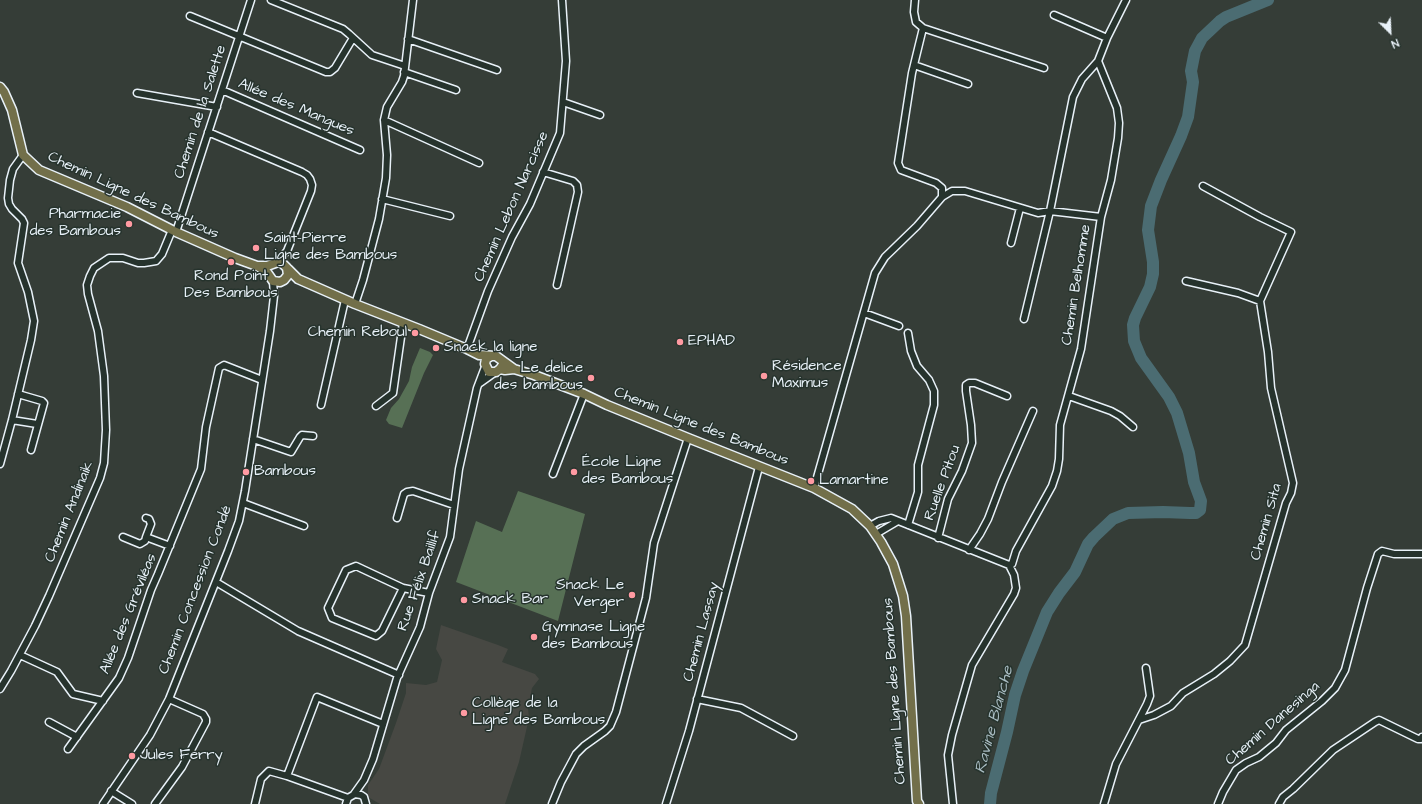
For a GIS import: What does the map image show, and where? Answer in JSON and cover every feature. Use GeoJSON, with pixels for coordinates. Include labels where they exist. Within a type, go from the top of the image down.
{"type":"FeatureCollection","features":[{"type":"Feature","properties":{"kind":"main road"},"geometry":{"type":"LineString","coordinates":[[0,87],[4,92],[12,110],[23,155]]}},
{"type":"Feature","properties":{"kind":"main road","name":"Chemin Ligne des Bambous"},"geometry":{"type":"LineString","coordinates":[[23,155],[39,170],[127,207],[174,231],[257,266],[277,280]]}},
{"type":"Feature","properties":{"kind":"main road"},"geometry":{"type":"LineString","coordinates":[[277,280],[269,268],[275,263],[282,263],[298,279],[479,355],[496,356],[500,359],[502,364],[497,371],[489,372],[479,355]]}},
{"type":"Feature","properties":{"kind":"main road","name":"Chemin Ligne des Bambous"},"geometry":{"type":"LineString","coordinates":[[257,266],[275,263]]}},
{"type":"Feature","properties":{"kind":"main road"},"geometry":{"type":"LineString","coordinates":[[277,280],[288,275],[287,268]]}},
{"type":"Feature","properties":{"kind":"main road"},"geometry":{"type":"LineString","coordinates":[[277,280],[298,279]]}},
{"type":"Feature","properties":{"kind":"main road"},"geometry":{"type":"LineString","coordinates":[[485,366],[486,359],[491,356]]}},
{"type":"Feature","properties":{"kind":"main road","name":"Chemin Ligne des Bambous"},"geometry":{"type":"LineString","coordinates":[[500,359],[514,369],[584,394],[688,438],[814,488],[852,509],[870,526],[893,564],[902,590],[918,804]]}},
{"type":"Feature","properties":{"kind":"main road","name":"Chemin Ligne des Bambous"},"geometry":{"type":"LineString","coordinates":[[497,371],[514,369]]}},
{"type":"Feature","properties":{"kind":"street","name":"Chemin de la Salette"},"geometry":{"type":"LineString","coordinates":[[174,231],[217,107],[251,0]]}},
{"type":"Feature","properties":{"kind":"street"},"geometry":{"type":"LineString","coordinates":[[271,0],[342,30],[372,54],[456,90]]}},
{"type":"Feature","properties":{"kind":"street"},"geometry":{"type":"LineString","coordinates":[[355,304],[379,219],[386,178],[387,155],[384,120],[387,107],[402,82],[413,0]]}},
{"type":"Feature","properties":{"kind":"street","name":"Chemin Lebon Narcisse"},"geometry":{"type":"LineString","coordinates":[[467,349],[488,291],[512,237],[530,204],[560,133],[564,102],[566,61],[562,0]]}},
{"type":"Feature","properties":{"kind":"street"},"geometry":{"type":"LineString","coordinates":[[915,0],[914,12],[916,22],[923,28],[1044,68]]}},
{"type":"Feature","properties":{"kind":"street"},"geometry":{"type":"LineString","coordinates":[[1024,319],[1050,211],[1073,97],[1082,80],[1098,61],[1107,38],[1126,0]]}},
{"type":"Feature","properties":{"kind":"street"},"geometry":{"type":"LineString","coordinates":[[1054,15],[1107,38]]}},
{"type":"Feature","properties":{"kind":"street"},"geometry":{"type":"LineString","coordinates":[[190,16],[326,72],[330,72],[336,68],[353,38]]}},
{"type":"Feature","properties":{"kind":"street"},"geometry":{"type":"LineString","coordinates":[[923,28],[914,65],[898,163],[901,170],[936,183],[942,188],[942,197]]}},
{"type":"Feature","properties":{"kind":"street"},"geometry":{"type":"LineString","coordinates":[[408,39],[497,70]]}},
{"type":"Feature","properties":{"kind":"street","name":"Chemin Belhomme"},"geometry":{"type":"LineString","coordinates":[[1006,564],[1012,564],[1016,552],[1055,479],[1059,459],[1060,425],[1081,349],[1101,217],[1111,180],[1119,123],[1116,108],[1098,61]]}},
{"type":"Feature","properties":{"kind":"street"},"geometry":{"type":"LineString","coordinates":[[914,65],[968,84]]}},
{"type":"Feature","properties":{"kind":"street","name":"Allée des Mangues"},"geometry":{"type":"LineString","coordinates":[[222,90],[360,150]]}},
{"type":"Feature","properties":{"kind":"street"},"geometry":{"type":"LineString","coordinates":[[137,93],[217,107]]}},
{"type":"Feature","properties":{"kind":"street"},"geometry":{"type":"LineString","coordinates":[[564,102],[600,116]]}},
{"type":"Feature","properties":{"kind":"street"},"geometry":{"type":"LineString","coordinates":[[384,120],[479,163]]}},
{"type":"Feature","properties":{"kind":"street"},"geometry":{"type":"LineString","coordinates":[[208,132],[302,172],[310,179],[312,185],[311,191],[287,251],[287,268]]}},
{"type":"Feature","properties":{"kind":"street"},"geometry":{"type":"LineString","coordinates":[[0,464],[12,420],[34,321],[28,292],[18,263],[24,223],[12,209],[8,198],[13,169],[23,155]]}},
{"type":"Feature","properties":{"kind":"street"},"geometry":{"type":"LineString","coordinates":[[543,172],[573,181],[577,185],[578,192],[557,285]]}},
{"type":"Feature","properties":{"kind":"street"},"geometry":{"type":"LineString","coordinates":[[1186,281],[1238,293],[1260,301],[1291,232],[1203,186]]}},
{"type":"Feature","properties":{"kind":"street"},"geometry":{"type":"LineString","coordinates":[[814,488],[875,273],[879,264],[885,257],[917,226],[942,197],[952,191],[965,191],[1038,213],[1050,211],[1101,217]]}},
{"type":"Feature","properties":{"kind":"street"},"geometry":{"type":"LineString","coordinates":[[382,199],[450,216]]}},
{"type":"Feature","properties":{"kind":"street"},"geometry":{"type":"LineString","coordinates":[[1011,243],[1020,208]]}},
{"type":"Feature","properties":{"kind":"street","name":"Chemin Andinaik"},"geometry":{"type":"LineString","coordinates":[[0,689],[20,656],[62,568],[100,478],[104,463],[106,430],[104,376],[98,331],[88,294],[87,285],[90,276],[94,268],[109,258],[123,258],[138,263],[150,263],[156,261],[162,254],[174,231]]}},
{"type":"Feature","properties":{"kind":"street"},"geometry":{"type":"LineString","coordinates":[[275,263],[287,251]]}},
{"type":"Feature","properties":{"kind":"street","name":"Chemin Concession Condé"},"geometry":{"type":"LineString","coordinates":[[102,804],[150,735],[169,699],[239,521],[253,440],[277,280]]}},
{"type":"Feature","properties":{"kind":"street"},"geometry":{"type":"LineString","coordinates":[[321,405],[345,300]]}},
{"type":"Feature","properties":{"kind":"street","name":"Chemin Sita"},"geometry":{"type":"LineString","coordinates":[[1139,720],[1154,715],[1171,706],[1183,693],[1214,674],[1230,661],[1245,645],[1286,503],[1291,493],[1293,483],[1271,388],[1268,352],[1260,301]]}},
{"type":"Feature","properties":{"kind":"street"},"geometry":{"type":"LineString","coordinates":[[864,313],[899,326]]}},
{"type":"Feature","properties":{"kind":"street"},"geometry":{"type":"LineString","coordinates":[[376,406],[393,393],[403,323]]}},
{"type":"Feature","properties":{"kind":"street"},"geometry":{"type":"LineString","coordinates":[[908,333],[911,351],[917,366],[929,380],[934,391],[934,405],[918,465],[918,492],[908,525]]}},
{"type":"Feature","properties":{"kind":"street","name":"Allée des Gréviléas"},"geometry":{"type":"LineString","coordinates":[[68,749],[119,678],[125,665],[151,590],[201,469],[206,427],[218,368],[224,365],[262,380]]}},
{"type":"Feature","properties":{"kind":"street","name":"Rue Félix Baillif"},"geometry":{"type":"LineString","coordinates":[[354,794],[364,780],[399,675],[420,627],[429,594],[450,537],[459,469],[477,388],[480,384],[485,366]]}},
{"type":"Feature","properties":{"kind":"street"},"geometry":{"type":"LineString","coordinates":[[480,384],[497,371]]}},
{"type":"Feature","properties":{"kind":"street","name":"Ruelle Pitou"},"geometry":{"type":"LineString","coordinates":[[938,538],[948,499],[962,471],[972,443],[966,385],[969,383],[975,383],[1007,396]]}},
{"type":"Feature","properties":{"kind":"street"},"geometry":{"type":"LineString","coordinates":[[18,394],[42,400],[43,404],[31,450]]}},
{"type":"Feature","properties":{"kind":"street"},"geometry":{"type":"LineString","coordinates":[[553,474],[584,394]]}},
{"type":"Feature","properties":{"kind":"street"},"geometry":{"type":"LineString","coordinates":[[1069,396],[1111,411],[1120,416],[1133,427]]}},
{"type":"Feature","properties":{"kind":"street"},"geometry":{"type":"LineString","coordinates":[[969,550],[988,519],[1032,411]]}},
{"type":"Feature","properties":{"kind":"street"},"geometry":{"type":"LineString","coordinates":[[12,420],[37,424]]}},
{"type":"Feature","properties":{"kind":"street"},"geometry":{"type":"LineString","coordinates":[[253,440],[291,452],[302,435],[313,436]]}},
{"type":"Feature","properties":{"kind":"street"},"geometry":{"type":"LineString","coordinates":[[552,804],[561,782],[576,754],[610,726],[616,712],[646,598],[654,543],[688,438]]}},
{"type":"Feature","properties":{"kind":"street","name":"Chemin Lassay"},"geometry":{"type":"LineString","coordinates":[[666,804],[698,699],[759,467]]}},
{"type":"Feature","properties":{"kind":"street"},"geometry":{"type":"LineString","coordinates":[[397,518],[404,494],[407,492],[413,491],[454,505]]}},
{"type":"Feature","properties":{"kind":"street"},"geometry":{"type":"LineString","coordinates":[[243,503],[304,526]]}},
{"type":"Feature","properties":{"kind":"street","name":"Allée des Gréviléas"},"geometry":{"type":"LineString","coordinates":[[123,537],[140,544],[145,541],[151,524],[149,519],[146,518]]}},
{"type":"Feature","properties":{"kind":"street"},"geometry":{"type":"LineString","coordinates":[[870,526],[885,518],[891,518],[1006,564],[1014,576],[1016,588],[1014,594],[972,665],[950,745],[948,755],[953,804]]}},
{"type":"Feature","properties":{"kind":"street"},"geometry":{"type":"LineString","coordinates":[[876,534],[898,521]]}},
{"type":"Feature","properties":{"kind":"street","name":"Allée des Gréviléas"},"geometry":{"type":"LineString","coordinates":[[146,537],[170,546]]}},
{"type":"Feature","properties":{"kind":"street","name":"Chemin Danesinga"},"geometry":{"type":"LineString","coordinates":[[1218,804],[1236,770],[1259,757],[1276,743],[1286,730],[1322,701],[1335,688],[1345,670],[1366,588],[1378,554],[1382,551],[1394,554],[1422,554]]}},
{"type":"Feature","properties":{"kind":"street"},"geometry":{"type":"LineString","coordinates":[[403,588],[382,631],[376,636],[332,618],[328,608],[346,570],[356,566],[403,588],[429,594]]}},
{"type":"Feature","properties":{"kind":"street"},"geometry":{"type":"LineString","coordinates":[[216,582],[263,609],[292,628],[399,675]]}},
{"type":"Feature","properties":{"kind":"street"},"geometry":{"type":"LineString","coordinates":[[20,656],[57,672],[72,694],[103,701]]}},
{"type":"Feature","properties":{"kind":"street"},"geometry":{"type":"LineString","coordinates":[[1104,804],[1116,764],[1150,696],[1146,668]]}},
{"type":"Feature","properties":{"kind":"street"},"geometry":{"type":"LineString","coordinates":[[287,776],[317,698],[383,724]]}},
{"type":"Feature","properties":{"kind":"street"},"geometry":{"type":"LineString","coordinates":[[156,804],[182,767],[206,722],[203,714],[169,699]]}},
{"type":"Feature","properties":{"kind":"street"},"geometry":{"type":"LineString","coordinates":[[698,699],[741,708],[793,736]]}},
{"type":"Feature","properties":{"kind":"street"},"geometry":{"type":"LineString","coordinates":[[1279,804],[1283,797],[1333,750],[1378,720],[1418,739],[1421,739],[1422,737]]}},
{"type":"Feature","properties":{"kind":"street"},"geometry":{"type":"LineString","coordinates":[[49,722],[77,737]]}},
{"type":"Feature","properties":{"kind":"street"},"geometry":{"type":"LineString","coordinates":[[255,804],[261,779],[269,771],[287,776],[347,801],[354,794],[364,797]]}},
{"type":"Feature","properties":{"kind":"street","name":"Rue Félix Baillif"},"geometry":{"type":"LineString","coordinates":[[364,780],[364,797],[366,804]]}},
{"type":"Feature","properties":{"kind":"street"},"geometry":{"type":"LineString","coordinates":[[111,791],[132,804]]}},
{"type":"Feature","properties":{"kind":"shaded area","name":"Collège de la Ligne des Bambous"},"geometry":{"type":"Polygon","coordinates":[[[441,625],[508,649],[502,662],[535,674],[539,679],[532,688],[528,708],[529,718],[519,762],[505,804],[380,804],[368,797],[368,785],[379,769],[406,693],[406,683],[426,685],[437,682],[442,660],[436,649],[441,625]]]}},
{"type":"Feature","properties":{"kind":"green space"},"geometry":{"type":"Polygon","coordinates":[[[420,348],[430,352],[433,355],[424,373],[402,428],[389,424],[386,420],[391,408],[399,399],[409,381],[412,367],[420,348]]]}},
{"type":"Feature","properties":{"kind":"green space"},"geometry":{"type":"Polygon","coordinates":[[[518,491],[585,514],[558,621],[456,582],[476,521],[502,532],[518,491]]]}},
{"type":"Feature","properties":{"kind":"waterway","name":"Ravine Blanche"},"geometry":{"type":"LineString","coordinates":[[990,804],[991,793],[1015,695],[1023,671],[1047,612],[1075,572],[1088,544],[1113,519],[1128,513],[1196,513],[1200,510],[1201,501],[1194,482],[1189,453],[1177,413],[1169,397],[1141,358],[1134,341],[1133,325],[1150,287],[1153,274],[1153,262],[1148,230],[1151,206],[1188,117],[1193,82],[1191,71],[1195,51],[1202,38],[1220,21],[1226,17],[1268,0]]}},
{"type":"Feature","properties":{"kind":"place","name":"Pharmacie des Bambous"},"geometry":{"type":"Point","coordinates":[129,224]}},
{"type":"Feature","properties":{"kind":"place","name":"Saint-Pierre Ligne des Bambous"},"geometry":{"type":"Point","coordinates":[256,248]}},
{"type":"Feature","properties":{"kind":"place","name":"Rond Point Des Bambous"},"geometry":{"type":"Point","coordinates":[231,262]}},
{"type":"Feature","properties":{"kind":"place","name":"Chemin Reboul"},"geometry":{"type":"Point","coordinates":[415,333]}},
{"type":"Feature","properties":{"kind":"place","name":"EPHAD"},"geometry":{"type":"Point","coordinates":[680,342]}},
{"type":"Feature","properties":{"kind":"place","name":"Snack la ligne"},"geometry":{"type":"Point","coordinates":[436,348]}},
{"type":"Feature","properties":{"kind":"place","name":"Résidence Maximus"},"geometry":{"type":"Point","coordinates":[764,376]}},
{"type":"Feature","properties":{"kind":"place","name":"Le delice des bambous"},"geometry":{"type":"Point","coordinates":[591,378]}},
{"type":"Feature","properties":{"kind":"place","name":"Bambous"},"geometry":{"type":"Point","coordinates":[246,472]}},
{"type":"Feature","properties":{"kind":"place","name":"École Ligne des Bambous"},"geometry":{"type":"Point","coordinates":[574,472]}},
{"type":"Feature","properties":{"kind":"place","name":"Lamartine"},"geometry":{"type":"Point","coordinates":[811,481]}},
{"type":"Feature","properties":{"kind":"place","name":"Snack Le Verger"},"geometry":{"type":"Point","coordinates":[632,595]}},
{"type":"Feature","properties":{"kind":"place","name":"Snack Bar"},"geometry":{"type":"Point","coordinates":[464,600]}},
{"type":"Feature","properties":{"kind":"place","name":"Gymnase Ligne des Bambous"},"geometry":{"type":"Point","coordinates":[534,637]}},
{"type":"Feature","properties":{"kind":"place","name":"Collège de la Ligne des Bambous"},"geometry":{"type":"Point","coordinates":[464,713]}},
{"type":"Feature","properties":{"kind":"place","name":"Jules Ferry"},"geometry":{"type":"Point","coordinates":[132,756]}}]}
